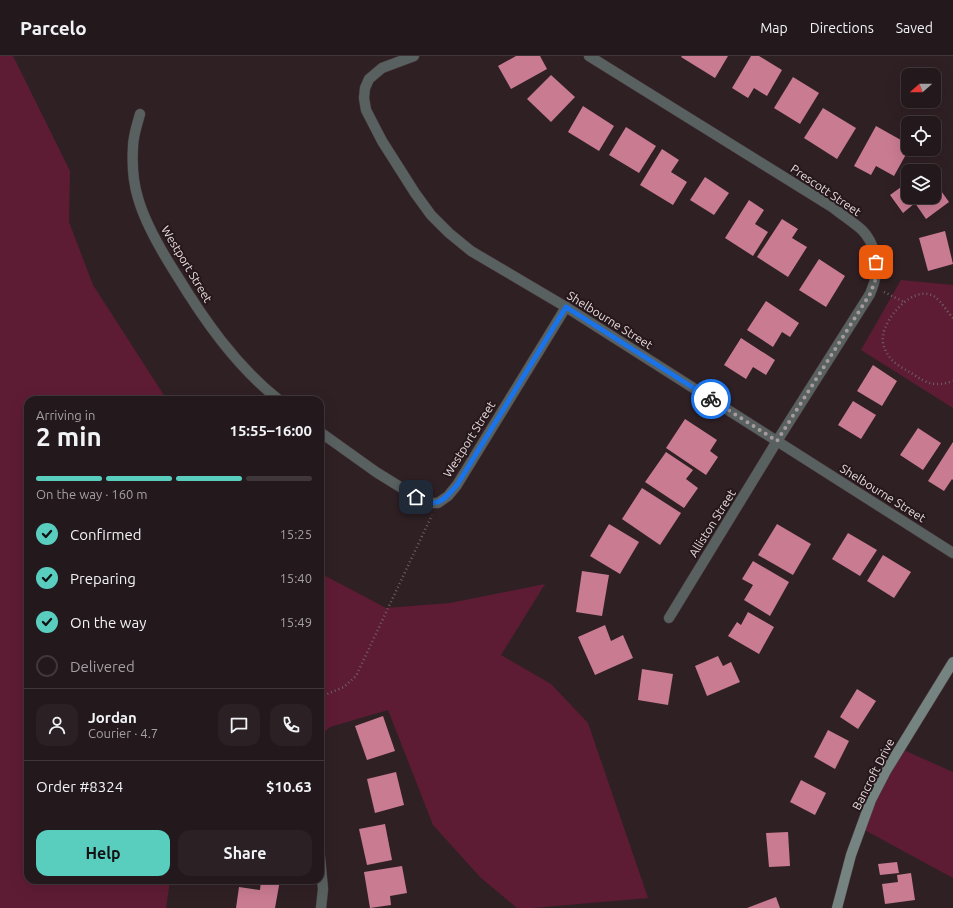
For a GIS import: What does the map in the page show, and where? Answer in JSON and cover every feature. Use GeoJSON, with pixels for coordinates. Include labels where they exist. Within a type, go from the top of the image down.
{"type":"FeatureCollection","features":[{"type":"Feature","properties":{"kind":"main road","name":"Bancroft Drive"},"geometry":{"type":"LineString","coordinates":[[837,908],[851,855],[872,800],[886,771],[953,662]]}},
{"type":"Feature","properties":{"kind":"street","name":"Shelbourne Street"},"geometry":{"type":"LineString","coordinates":[[414,56],[382,68],[368,79],[364,98],[366,110],[382,141],[415,193],[431,214],[449,233],[471,250],[566,307],[953,553]]}},
{"type":"Feature","properties":{"kind":"street","name":"Prescott Street"},"geometry":{"type":"LineString","coordinates":[[590,56],[825,203],[852,222],[866,236],[874,252],[876,272],[870,294],[777,441]]}},
{"type":"Feature","properties":{"kind":"street","name":"Westport Street"},"geometry":{"type":"LineString","coordinates":[[140,114],[133,146],[133,172],[138,199],[151,230],[188,294],[227,349],[263,387],[275,396]]}},
{"type":"Feature","properties":{"kind":"street","name":"Westport Street"},"geometry":{"type":"LineString","coordinates":[[438,503],[448,496],[457,485],[566,307]]}},
{"type":"Feature","properties":{"kind":"street"},"geometry":{"type":"LineString","coordinates":[[324,435],[376,472],[426,503],[438,503]]}},
{"type":"Feature","properties":{"kind":"street","name":"Alliston Street"},"geometry":{"type":"LineString","coordinates":[[669,618],[777,441]]}},
{"type":"Feature","properties":{"kind":"street"},"geometry":{"type":"LineString","coordinates":[[321,908],[323,884]]}},
{"type":"Feature","properties":{"kind":"path"},"geometry":{"type":"LineString","coordinates":[[873,286],[904,302]]}},
{"type":"Feature","properties":{"kind":"path"},"geometry":{"type":"LineString","coordinates":[[953,318],[935,297],[926,294],[904,302],[888,321],[883,334],[883,343],[887,354],[893,361],[922,381],[935,385],[946,384],[953,381]]}},
{"type":"Feature","properties":{"kind":"path"},"geometry":{"type":"LineString","coordinates":[[324,695],[344,687],[356,676],[438,503]]}},
{"type":"Feature","properties":{"kind":"shaded area"},"geometry":{"type":"Polygon","coordinates":[[[0,56],[13,56],[70,171],[69,222],[93,285],[164,396],[24,396],[24,884],[169,884],[166,908],[0,908],[0,56]]]}},
{"type":"Feature","properties":{"kind":"shaded area"},"geometry":{"type":"Polygon","coordinates":[[[901,280],[953,285],[953,408],[861,350],[901,280]]]}},
{"type":"Feature","properties":{"kind":"shaded area"},"geometry":{"type":"Polygon","coordinates":[[[324,575],[386,608],[450,603],[545,584],[501,655],[551,684],[588,723],[648,898],[517,908],[480,877],[433,825],[388,710],[330,727],[324,732],[324,575]]]}},
{"type":"Feature","properties":{"kind":"shaded area"},"geometry":{"type":"Polygon","coordinates":[[[899,748],[953,772],[953,878],[859,827],[899,748]]]}},
{"type":"Feature","properties":{"kind":"building"},"geometry":{"type":"Polygon","coordinates":[[[516,56],[540,56],[547,69],[511,89],[498,66],[516,56]]]}},
{"type":"Feature","properties":{"kind":"building"},"geometry":{"type":"Polygon","coordinates":[[[728,56],[715,78],[681,57],[728,56]]]}},
{"type":"Feature","properties":{"kind":"building"},"geometry":{"type":"Polygon","coordinates":[[[751,56],[759,56],[782,70],[767,96],[754,88],[748,98],[732,88],[751,56]]]}},
{"type":"Feature","properties":{"kind":"building"},"geometry":{"type":"Polygon","coordinates":[[[551,75],[575,97],[551,122],[527,99],[551,75]]]}},
{"type":"Feature","properties":{"kind":"building"},"geometry":{"type":"Polygon","coordinates":[[[793,77],[819,93],[800,124],[774,108],[793,77]]]}},
{"type":"Feature","properties":{"kind":"building"},"geometry":{"type":"Polygon","coordinates":[[[583,106],[614,126],[599,151],[568,132],[583,106]]]}},
{"type":"Feature","properties":{"kind":"building"},"geometry":{"type":"Polygon","coordinates":[[[823,108],[856,128],[837,159],[804,138],[823,108]]]}},
{"type":"Feature","properties":{"kind":"building"},"geometry":{"type":"Polygon","coordinates":[[[876,126],[901,140],[901,156],[905,156],[894,176],[876,166],[871,175],[854,166],[876,126]]]}},
{"type":"Feature","properties":{"kind":"building"},"geometry":{"type":"Polygon","coordinates":[[[626,127],[656,146],[639,173],[609,155],[626,127]]]}},
{"type":"Feature","properties":{"kind":"building"},"geometry":{"type":"Polygon","coordinates":[[[662,149],[679,160],[671,172],[687,182],[673,205],[640,185],[662,149]]]}},
{"type":"Feature","properties":{"kind":"building"},"geometry":{"type":"Polygon","coordinates":[[[705,177],[729,193],[714,215],[690,200],[705,177]]]}},
{"type":"Feature","properties":{"kind":"building"},"geometry":{"type":"Polygon","coordinates":[[[901,187],[901,204],[914,204],[903,213],[890,195],[901,187]]]}},
{"type":"Feature","properties":{"kind":"building"},"geometry":{"type":"Polygon","coordinates":[[[941,191],[949,202],[926,219],[916,204],[941,204],[941,191]]]}},
{"type":"Feature","properties":{"kind":"building"},"geometry":{"type":"Polygon","coordinates":[[[749,200],[764,210],[755,224],[768,232],[753,256],[725,238],[749,200]]]}},
{"type":"Feature","properties":{"kind":"building"},"geometry":{"type":"Polygon","coordinates":[[[782,219],[798,229],[792,238],[807,247],[788,277],[757,257],[782,219]]]}},
{"type":"Feature","properties":{"kind":"building"},"geometry":{"type":"Polygon","coordinates":[[[945,231],[953,264],[928,271],[919,238],[945,231]]]}},
{"type":"Feature","properties":{"kind":"building"},"geometry":{"type":"Polygon","coordinates":[[[819,259],[845,276],[826,307],[799,290],[819,259]]]}},
{"type":"Feature","properties":{"kind":"building"},"geometry":{"type":"Polygon","coordinates":[[[766,301],[799,323],[790,337],[782,332],[773,347],[747,330],[766,301]]]}},
{"type":"Feature","properties":{"kind":"building"},"geometry":{"type":"Polygon","coordinates":[[[741,338],[775,360],[766,375],[753,367],[746,379],[724,365],[741,338]]]}},
{"type":"Feature","properties":{"kind":"building"},"geometry":{"type":"Polygon","coordinates":[[[873,365],[897,381],[882,406],[857,391],[873,365]]]}},
{"type":"Feature","properties":{"kind":"building"},"geometry":{"type":"Polygon","coordinates":[[[853,401],[876,415],[861,439],[838,425],[853,401]]]}},
{"type":"Feature","properties":{"kind":"building"},"geometry":{"type":"Polygon","coordinates":[[[685,419],[717,440],[710,451],[718,457],[706,475],[666,448],[685,419]]]}},
{"type":"Feature","properties":{"kind":"building"},"geometry":{"type":"Polygon","coordinates":[[[918,428],[941,443],[923,470],[900,455],[918,428]]]}},
{"type":"Feature","properties":{"kind":"building"},"geometry":{"type":"Polygon","coordinates":[[[953,442],[953,480],[952,479],[944,491],[928,481],[953,442]]]}},
{"type":"Feature","properties":{"kind":"building"},"geometry":{"type":"Polygon","coordinates":[[[666,452],[693,470],[686,479],[698,488],[684,508],[645,482],[666,452]]]}},
{"type":"Feature","properties":{"kind":"building"},"geometry":{"type":"Polygon","coordinates":[[[642,488],[681,513],[660,545],[622,519],[642,488]]]}},
{"type":"Feature","properties":{"kind":"building"},"geometry":{"type":"Polygon","coordinates":[[[609,524],[639,542],[620,574],[590,556],[609,524]]]}},
{"type":"Feature","properties":{"kind":"building"},"geometry":{"type":"Polygon","coordinates":[[[777,524],[811,544],[793,575],[758,555],[777,524]]]}},
{"type":"Feature","properties":{"kind":"building"},"geometry":{"type":"Polygon","coordinates":[[[848,533],[877,550],[860,576],[832,559],[848,533]]]}},
{"type":"Feature","properties":{"kind":"building"},"geometry":{"type":"Polygon","coordinates":[[[883,555],[911,572],[894,598],[867,581],[883,555]]]}},
{"type":"Feature","properties":{"kind":"building"},"geometry":{"type":"Polygon","coordinates":[[[753,561],[789,582],[770,616],[744,600],[753,585],[742,579],[753,561]]]}},
{"type":"Feature","properties":{"kind":"building"},"geometry":{"type":"Polygon","coordinates":[[[582,571],[609,575],[602,616],[576,612],[582,571]]]}},
{"type":"Feature","properties":{"kind":"building"},"geometry":{"type":"Polygon","coordinates":[[[748,612],[774,627],[759,654],[728,636],[737,622],[741,625],[748,612]]]}},
{"type":"Feature","properties":{"kind":"building"},"geometry":{"type":"Polygon","coordinates":[[[605,625],[611,641],[623,635],[633,658],[595,675],[578,637],[605,625]]]}},
{"type":"Feature","properties":{"kind":"building"},"geometry":{"type":"Polygon","coordinates":[[[718,656],[723,666],[731,662],[740,682],[707,696],[695,666],[718,656]]]}},
{"type":"Feature","properties":{"kind":"building"},"geometry":{"type":"Polygon","coordinates":[[[642,669],[673,674],[668,705],[638,700],[642,669]]]}},
{"type":"Feature","properties":{"kind":"building"},"geometry":{"type":"Polygon","coordinates":[[[857,689],[876,701],[858,729],[840,717],[857,689]]]}},
{"type":"Feature","properties":{"kind":"building"},"geometry":{"type":"Polygon","coordinates":[[[383,716],[395,751],[367,760],[355,726],[383,716]]]}},
{"type":"Feature","properties":{"kind":"building"},"geometry":{"type":"Polygon","coordinates":[[[828,730],[849,741],[835,769],[814,757],[828,730]]]}},
{"type":"Feature","properties":{"kind":"building"},"geometry":{"type":"Polygon","coordinates":[[[396,772],[404,805],[375,813],[367,779],[396,772]]]}},
{"type":"Feature","properties":{"kind":"building"},"geometry":{"type":"Polygon","coordinates":[[[801,780],[826,793],[815,815],[790,802],[801,780]]]}},
{"type":"Feature","properties":{"kind":"building"},"geometry":{"type":"Polygon","coordinates":[[[385,824],[392,860],[367,865],[359,829],[385,824]]]}},
{"type":"Feature","properties":{"kind":"building"},"geometry":{"type":"Polygon","coordinates":[[[788,832],[790,866],[769,867],[766,833],[788,832]]]}},
{"type":"Feature","properties":{"kind":"building"},"geometry":{"type":"Polygon","coordinates":[[[897,862],[899,873],[880,875],[878,864],[897,862]]]}},
{"type":"Feature","properties":{"kind":"building"},"geometry":{"type":"Polygon","coordinates":[[[402,866],[407,893],[390,896],[391,905],[370,908],[364,872],[402,866]]]}},
{"type":"Feature","properties":{"kind":"building"},"geometry":{"type":"Polygon","coordinates":[[[911,873],[915,900],[885,904],[882,884],[898,882],[897,875],[911,873]]]}},
{"type":"Feature","properties":{"kind":"building"},"geometry":{"type":"Polygon","coordinates":[[[261,884],[279,884],[275,908],[236,908],[239,887],[260,890],[261,884]]]}},
{"type":"Feature","properties":{"kind":"building"},"geometry":{"type":"Polygon","coordinates":[[[776,897],[780,908],[747,908],[776,897]]]}},
{"type":"Feature","properties":{"kind":"way so far"},"geometry":{"type":"LineString","coordinates":[[711,399],[777,441],[870,294],[875,281],[876,262]]}},
{"type":"Feature","properties":{"kind":"route"},"geometry":{"type":"LineString","coordinates":[[416,497],[426,503],[438,503],[448,496],[457,485],[566,307],[711,399]]}}]}
